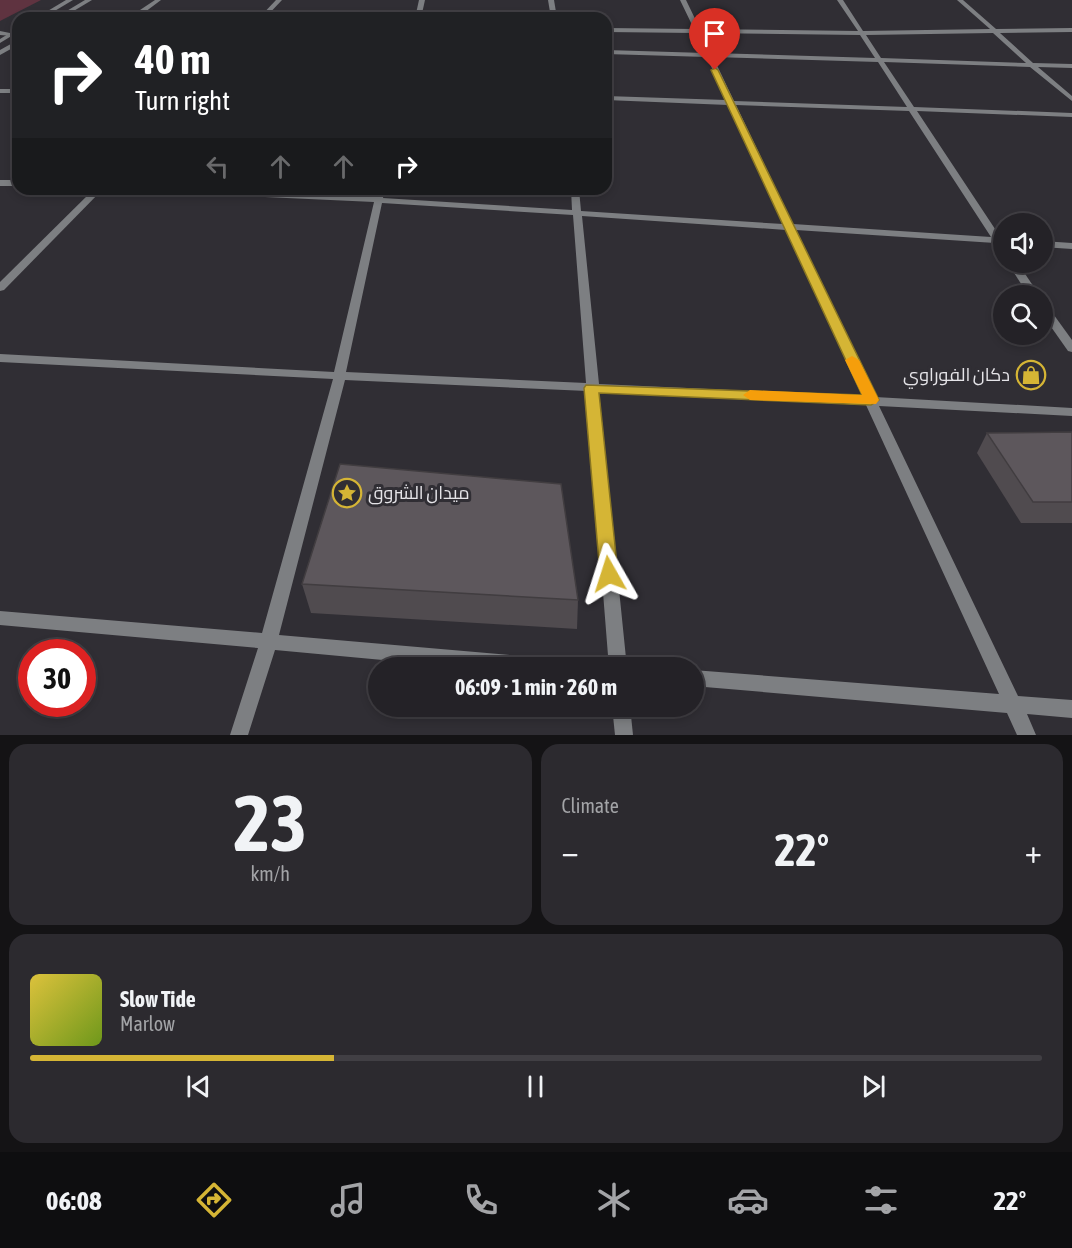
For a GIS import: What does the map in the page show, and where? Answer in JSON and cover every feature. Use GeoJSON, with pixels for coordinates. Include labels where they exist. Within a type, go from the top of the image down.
{"type":"FeatureCollection","features":[{"type":"Feature","properties":{"kind":"street"},"geometry":{"type":"LineString","coordinates":[[49,12],[70,0]]}},
{"type":"Feature","properties":{"kind":"street"},"geometry":{"type":"LineString","coordinates":[[68,12],[89,0]]}},
{"type":"Feature","properties":{"kind":"street"},"geometry":{"type":"LineString","coordinates":[[141,12],[158,0]]}},
{"type":"Feature","properties":{"kind":"street"},"geometry":{"type":"LineString","coordinates":[[268,12],[279,0]]}},
{"type":"Feature","properties":{"kind":"street"},"geometry":{"type":"LineString","coordinates":[[683,0],[700,32],[707,54],[1027,735]]}},
{"type":"Feature","properties":{"kind":"street"},"geometry":{"type":"LineString","coordinates":[[840,0],[993,231]]}},
{"type":"Feature","properties":{"kind":"street"},"geometry":{"type":"LineString","coordinates":[[960,0],[996,30],[1029,64],[1072,99]]}},
{"type":"Feature","properties":{"kind":"street"},"geometry":{"type":"LineString","coordinates":[[612,30],[862,33],[1072,30]]}},
{"type":"Feature","properties":{"kind":"street"},"geometry":{"type":"LineString","coordinates":[[612,52],[1072,66]]}},
{"type":"Feature","properties":{"kind":"street"},"geometry":{"type":"LineString","coordinates":[[612,98],[1072,115]]}},
{"type":"Feature","properties":{"kind":"street"},"geometry":{"type":"LineString","coordinates":[[0,288],[93,195]]}},
{"type":"Feature","properties":{"kind":"street"},"geometry":{"type":"LineString","coordinates":[[239,735],[269,640],[339,378],[379,195],[577,214],[993,241]]}},
{"type":"Feature","properties":{"kind":"street"},"geometry":{"type":"LineString","coordinates":[[575,195],[617,657]]}},
{"type":"Feature","properties":{"kind":"street"},"geometry":{"type":"LineString","coordinates":[[1053,245],[1072,246]]}},
{"type":"Feature","properties":{"kind":"street"},"geometry":{"type":"LineString","coordinates":[[1053,321],[1072,348]]}},
{"type":"Feature","properties":{"kind":"street"},"geometry":{"type":"LineString","coordinates":[[0,358],[339,378],[871,400],[1072,412]]}},
{"type":"Feature","properties":{"kind":"street"},"geometry":{"type":"LineString","coordinates":[[0,618],[449,657]]}},
{"type":"Feature","properties":{"kind":"street"},"geometry":{"type":"LineString","coordinates":[[704,679],[1072,709]]}},
{"type":"Feature","properties":{"kind":"street"},"geometry":{"type":"LineString","coordinates":[[622,717],[624,735]]}},
{"type":"Feature","properties":{"kind":"shaded area"},"geometry":{"type":"Polygon","coordinates":[[[0,0],[41,0],[18,12],[12,12],[12,15],[0,21],[0,0]]]}},
{"type":"Feature","properties":{"kind":"building"},"geometry":{"type":"Polygon","coordinates":[[[1072,432],[1072,502],[1033,502],[987,433],[1072,432]]]}},
{"type":"Feature","properties":{"kind":"building"},"geometry":{"type":"Polygon","coordinates":[[[340,464],[561,484],[578,600],[302,584],[340,464]]]}},
{"type":"Feature","properties":{"kind":"slow traffic"},"geometry":{"type":"LineString","coordinates":[[750,395],[871,400],[852,360]]}},
{"type":"Feature","properties":{"kind":"place","name":"دكان الفوراوي"},"geometry":{"type":"Point","coordinates":[1031,375]}},
{"type":"Feature","properties":{"kind":"place","name":"ميدان الشروق"},"geometry":{"type":"Point","coordinates":[347,493]}},
{"type":"Feature","properties":{"kind":"route"},"geometry":{"type":"LineString","coordinates":[[609,574],[591,388],[871,400],[715,70]]}}]}
